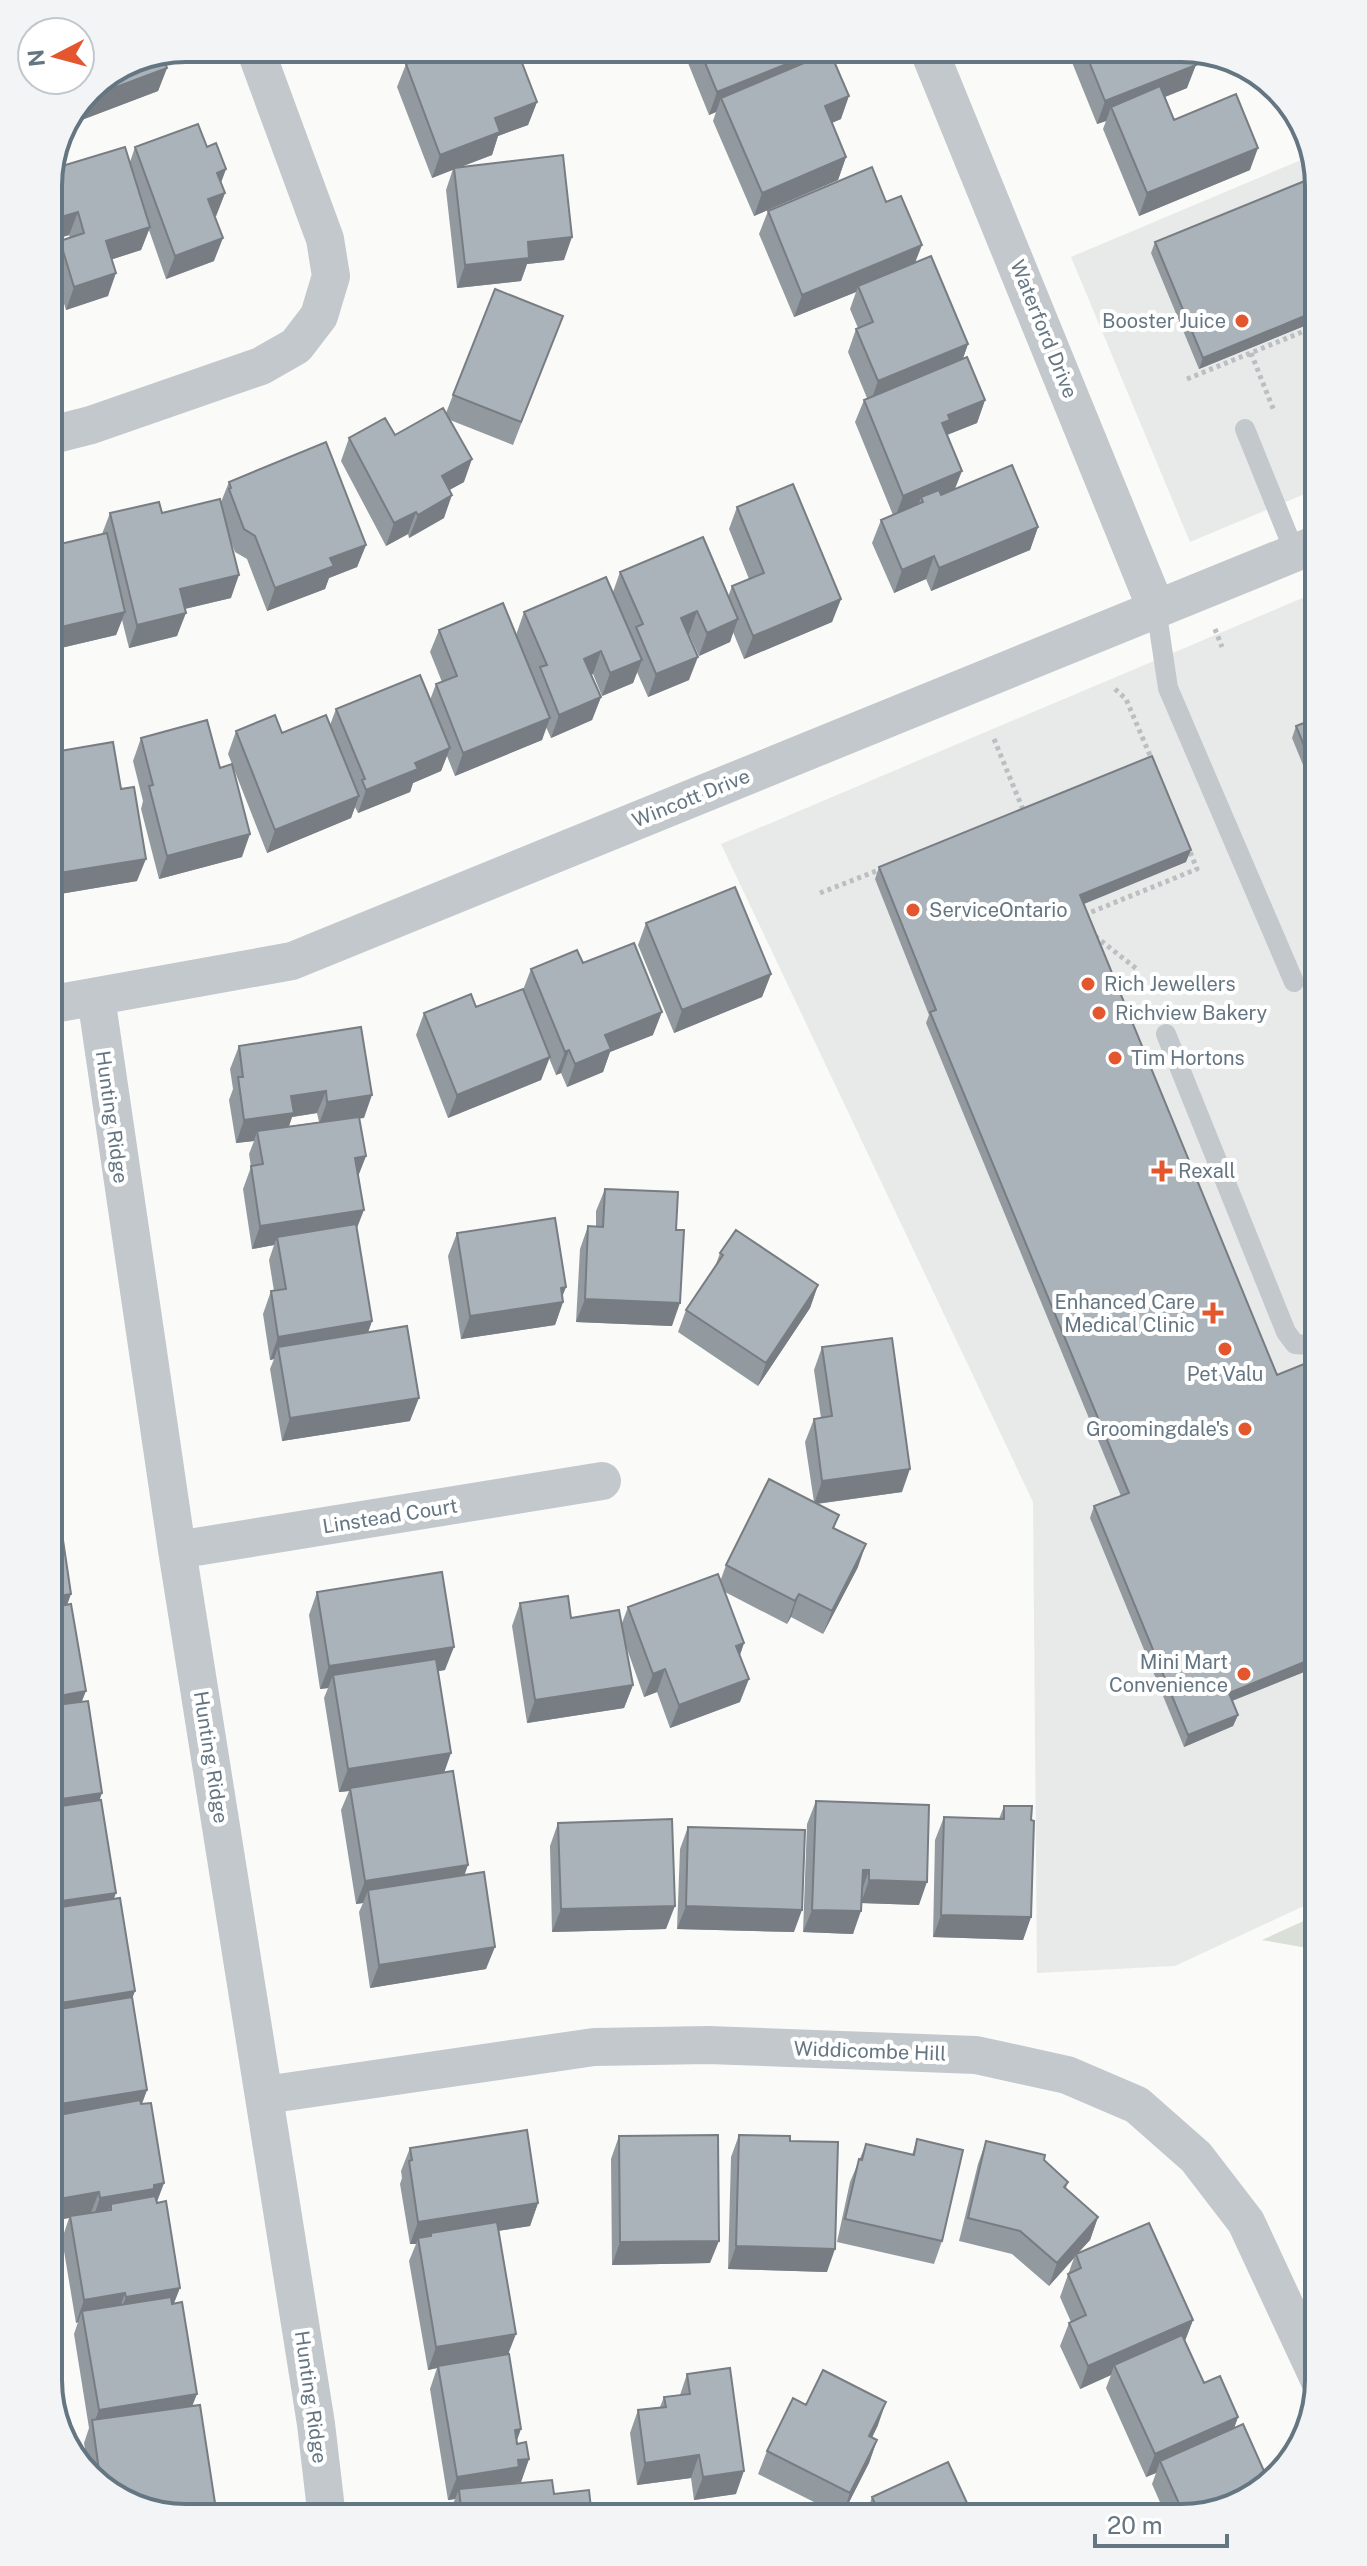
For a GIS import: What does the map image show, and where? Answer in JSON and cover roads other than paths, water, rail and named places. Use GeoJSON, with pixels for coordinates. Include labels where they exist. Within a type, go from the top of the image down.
{"type":"FeatureCollection","features":[{"type":"Feature","properties":{"kind":"street"},"geometry":{"type":"LineString","coordinates":[[62,432],[261,366],[296,346],[319,316],[331,276],[325,239],[260,62]]}},
{"type":"Feature","properties":{"kind":"street","name":"Waterford Drive"},"geometry":{"type":"LineString","coordinates":[[933,62],[1156,608]]}},
{"type":"Feature","properties":{"kind":"street","name":"Wincott Drive"},"geometry":{"type":"LineString","coordinates":[[62,1003],[292,961],[1305,549]]}},
{"type":"Feature","properties":{"kind":"street","name":"Hunting Ridge"},"geometry":{"type":"LineString","coordinates":[[96,997],[177,1550],[265,2095],[316,2424],[325,2504]]}},
{"type":"Feature","properties":{"kind":"street","name":"Linstead Court"},"geometry":{"type":"LineString","coordinates":[[177,1550],[602,1481]]}},
{"type":"Feature","properties":{"kind":"street","name":"Widdicombe Hill"},"geometry":{"type":"LineString","coordinates":[[265,2095],[594,2047],[708,2045],[976,2055],[1067,2075],[1137,2105],[1196,2157],[1246,2222],[1305,2337]]}},
{"type":"Feature","properties":{"kind":"lane"},"geometry":{"type":"LineString","coordinates":[[1245,429],[1305,544]]}},
{"type":"Feature","properties":{"kind":"lane"},"geometry":{"type":"LineString","coordinates":[[1156,608],[1168,688],[1294,982]]}},
{"type":"Feature","properties":{"kind":"lane"},"geometry":{"type":"LineString","coordinates":[[1166,1034],[1286,1332],[1295,1344],[1305,1344]]}},
{"type":"Feature","properties":{"kind":"place","name":"Booster Juice"},"geometry":{"type":"Point","coordinates":[1242,321]}},
{"type":"Feature","properties":{"kind":"place","name":"ServiceOntario"},"geometry":{"type":"Point","coordinates":[913,910]}},
{"type":"Feature","properties":{"kind":"place","name":"Rich Jewellers"},"geometry":{"type":"Point","coordinates":[1088,984]}},
{"type":"Feature","properties":{"kind":"place","name":"Richview Bakery"},"geometry":{"type":"Point","coordinates":[1099,1013]}},
{"type":"Feature","properties":{"kind":"place","name":"Tim Hortons"},"geometry":{"type":"Point","coordinates":[1115,1058]}},
{"type":"Feature","properties":{"kind":"place","name":"Rexall"},"geometry":{"type":"Point","coordinates":[1162,1171]}},
{"type":"Feature","properties":{"kind":"place","name":"Enhanced Care Medical Clinic"},"geometry":{"type":"Point","coordinates":[1213,1313]}},
{"type":"Feature","properties":{"kind":"place","name":"Pet Valu"},"geometry":{"type":"Point","coordinates":[1225,1349]}},
{"type":"Feature","properties":{"kind":"place","name":"Groomingdale's"},"geometry":{"type":"Point","coordinates":[1245,1429]}},
{"type":"Feature","properties":{"kind":"place","name":"Mini Mart Convenience"},"geometry":{"type":"Point","coordinates":[1244,1674]}}]}
